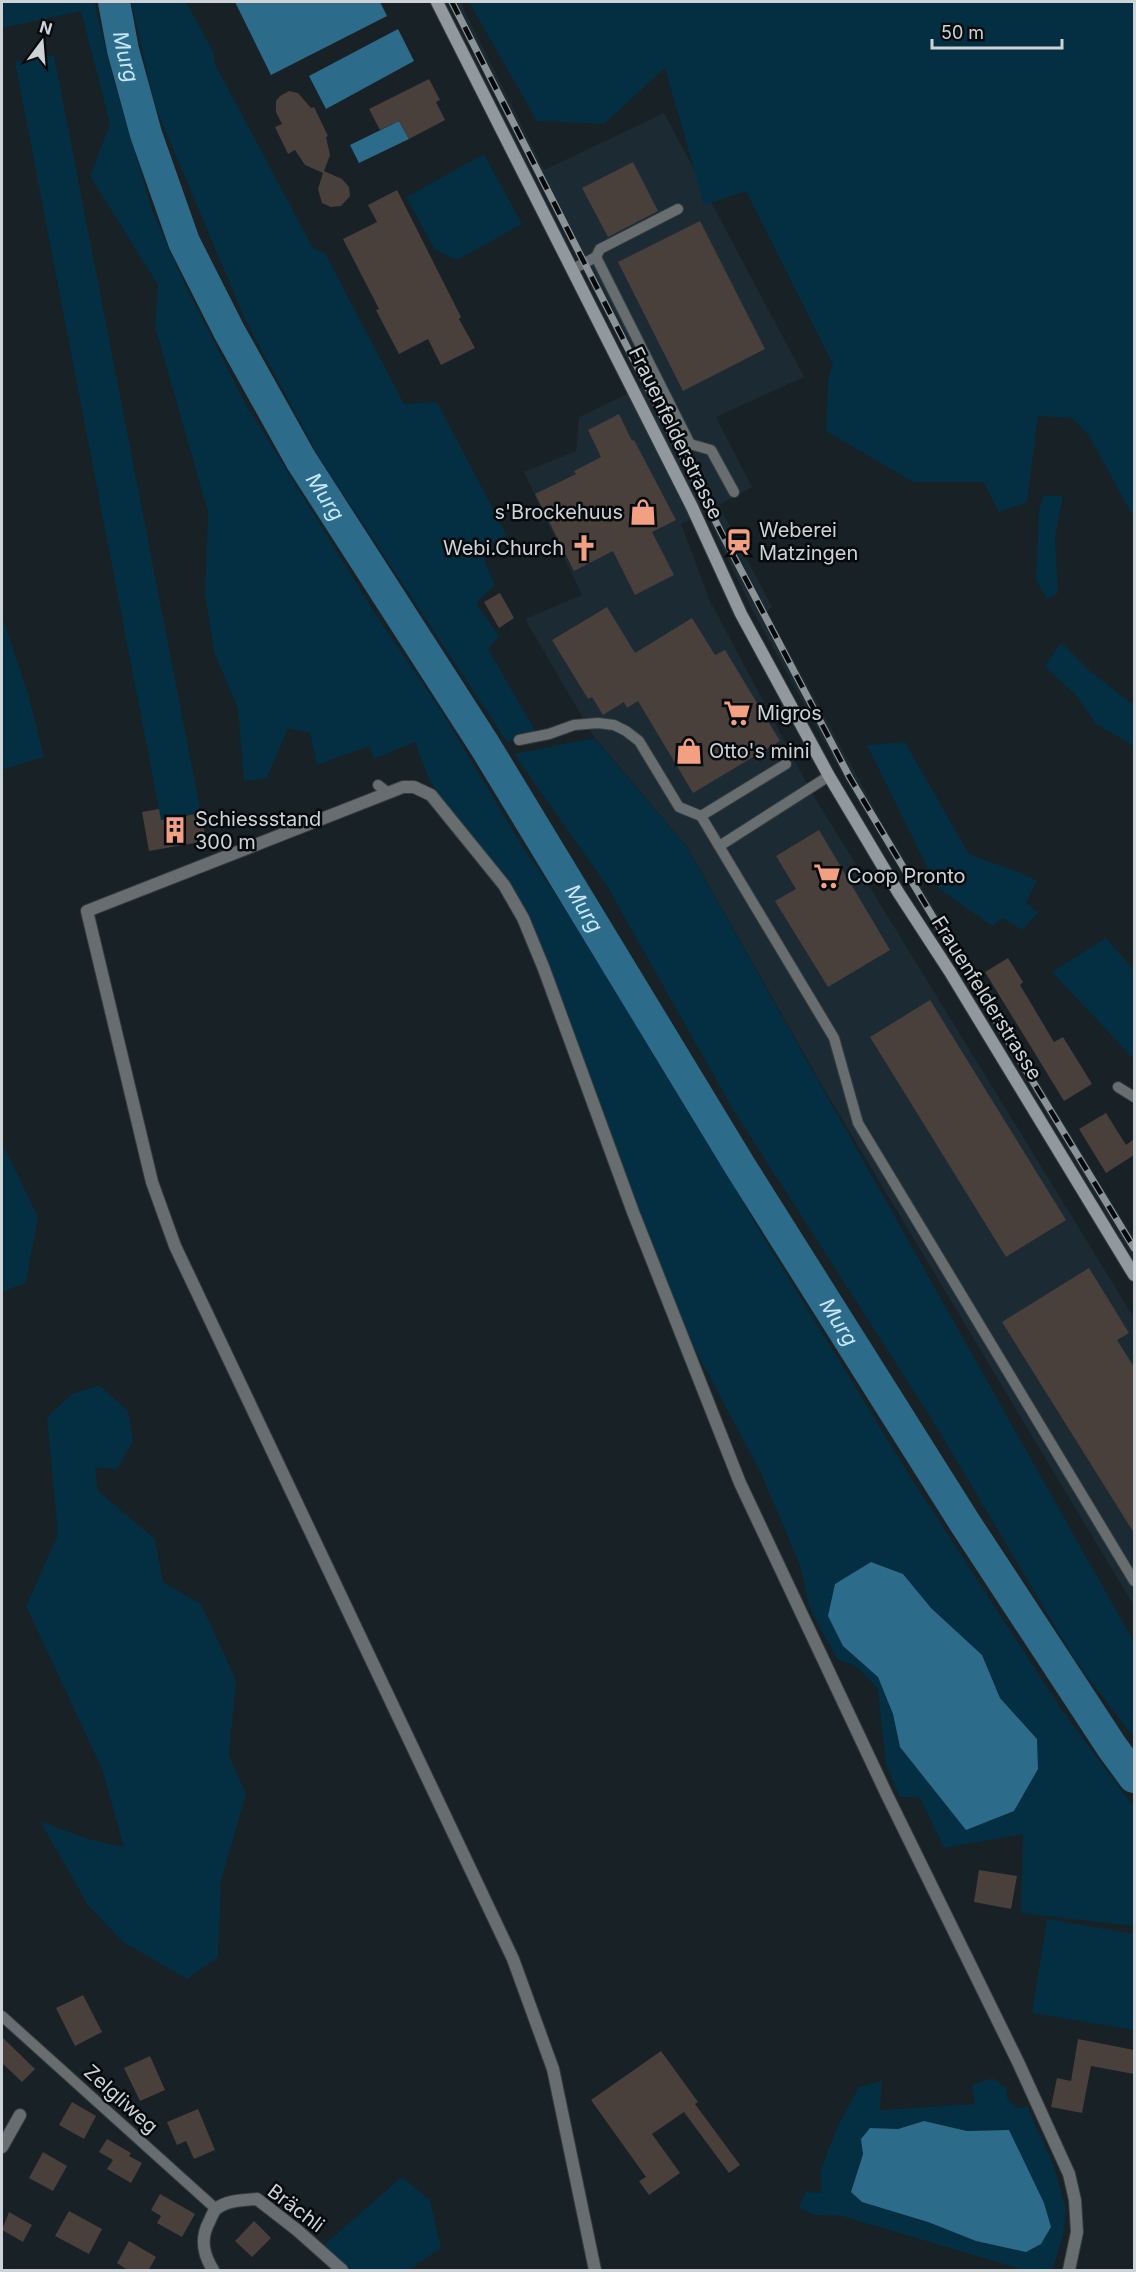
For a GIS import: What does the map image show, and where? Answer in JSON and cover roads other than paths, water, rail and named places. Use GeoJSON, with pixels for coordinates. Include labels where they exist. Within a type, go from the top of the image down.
{"type":"FeatureCollection","features":[{"type":"Feature","properties":{"kind":"main road","name":"Frauenfelderstrasse"},"geometry":{"type":"LineString","coordinates":[[436,2],[692,507],[741,614],[829,776],[1134,1275]]}},
{"type":"Feature","properties":{"kind":"street"},"geometry":{"type":"LineString","coordinates":[[595,2271],[553,2069],[513,1959],[175,1246],[152,1182],[87,911],[383,788],[414,787],[431,795],[504,885],[523,918],[633,1212],[740,1483],[887,1795],[1018,2062],[1068,2174],[1075,2200],[1077,2232],[1069,2271]]}},
{"type":"Feature","properties":{"kind":"street"},"geometry":{"type":"LineString","coordinates":[[2,2147],[20,2115]]}},
{"type":"Feature","properties":{"kind":"street","name":"Brächli"},"geometry":{"type":"LineString","coordinates":[[216,2209],[238,2200],[257,2199],[297,2230],[342,2271]]}},
{"type":"Feature","properties":{"kind":"street"},"geometry":{"type":"LineString","coordinates":[[213,2271],[205,2257],[203,2241],[204,2231],[216,2209]]}},
{"type":"Feature","properties":{"kind":"lane"},"geometry":{"type":"LineString","coordinates":[[573,270],[596,257],[600,249],[678,209]]}},
{"type":"Feature","properties":{"kind":"lane"},"geometry":{"type":"LineString","coordinates":[[596,257],[690,444],[711,450],[734,492]]}},
{"type":"Feature","properties":{"kind":"lane"},"geometry":{"type":"LineString","coordinates":[[519,740],[549,734],[574,724],[614,725],[639,741],[679,807],[701,816],[721,845],[834,1038],[858,1123],[1134,1581]]}},
{"type":"Feature","properties":{"kind":"lane"},"geometry":{"type":"LineString","coordinates":[[701,816],[786,764]]}},
{"type":"Feature","properties":{"kind":"lane"},"geometry":{"type":"LineString","coordinates":[[721,845],[829,776]]}},
{"type":"Feature","properties":{"kind":"lane"},"geometry":{"type":"LineString","coordinates":[[1118,1086],[1134,1097]]}},
{"type":"Feature","properties":{"kind":"lane","name":"Zelgliweg"},"geometry":{"type":"LineString","coordinates":[[2,2016],[216,2209]]}},
{"type":"Feature","properties":{"kind":"waterway","name":"Murg"},"geometry":{"type":"LineString","coordinates":[[114,2],[123,50],[146,134],[184,242],[229,331],[301,460],[485,746],[740,1166],[965,1523],[1134,1777]]}},
{"type":"Feature","properties":{"kind":"railway"},"geometry":{"type":"LineString","coordinates":[[452,2],[722,534],[850,778],[1134,1248]]}},
{"type":"Feature","properties":{"kind":"place","name":"s'Brockehuus"},"geometry":{"type":"Point","coordinates":[643,512]}},
{"type":"Feature","properties":{"kind":"place","name":"Weberei Matzingen"},"geometry":{"type":"Point","coordinates":[739,542]}},
{"type":"Feature","properties":{"kind":"place","name":"Webi.Church"},"geometry":{"type":"Point","coordinates":[584,548]}},
{"type":"Feature","properties":{"kind":"place","name":"Migros"},"geometry":{"type":"Point","coordinates":[737,713]}},
{"type":"Feature","properties":{"kind":"place","name":"Otto's mini"},"geometry":{"type":"Point","coordinates":[689,751]}},
{"type":"Feature","properties":{"kind":"place","name":"Schiessstand 300 m"},"geometry":{"type":"Point","coordinates":[175,830]}},
{"type":"Feature","properties":{"kind":"place","name":"Coop Pronto"},"geometry":{"type":"Point","coordinates":[827,876]}}]}
